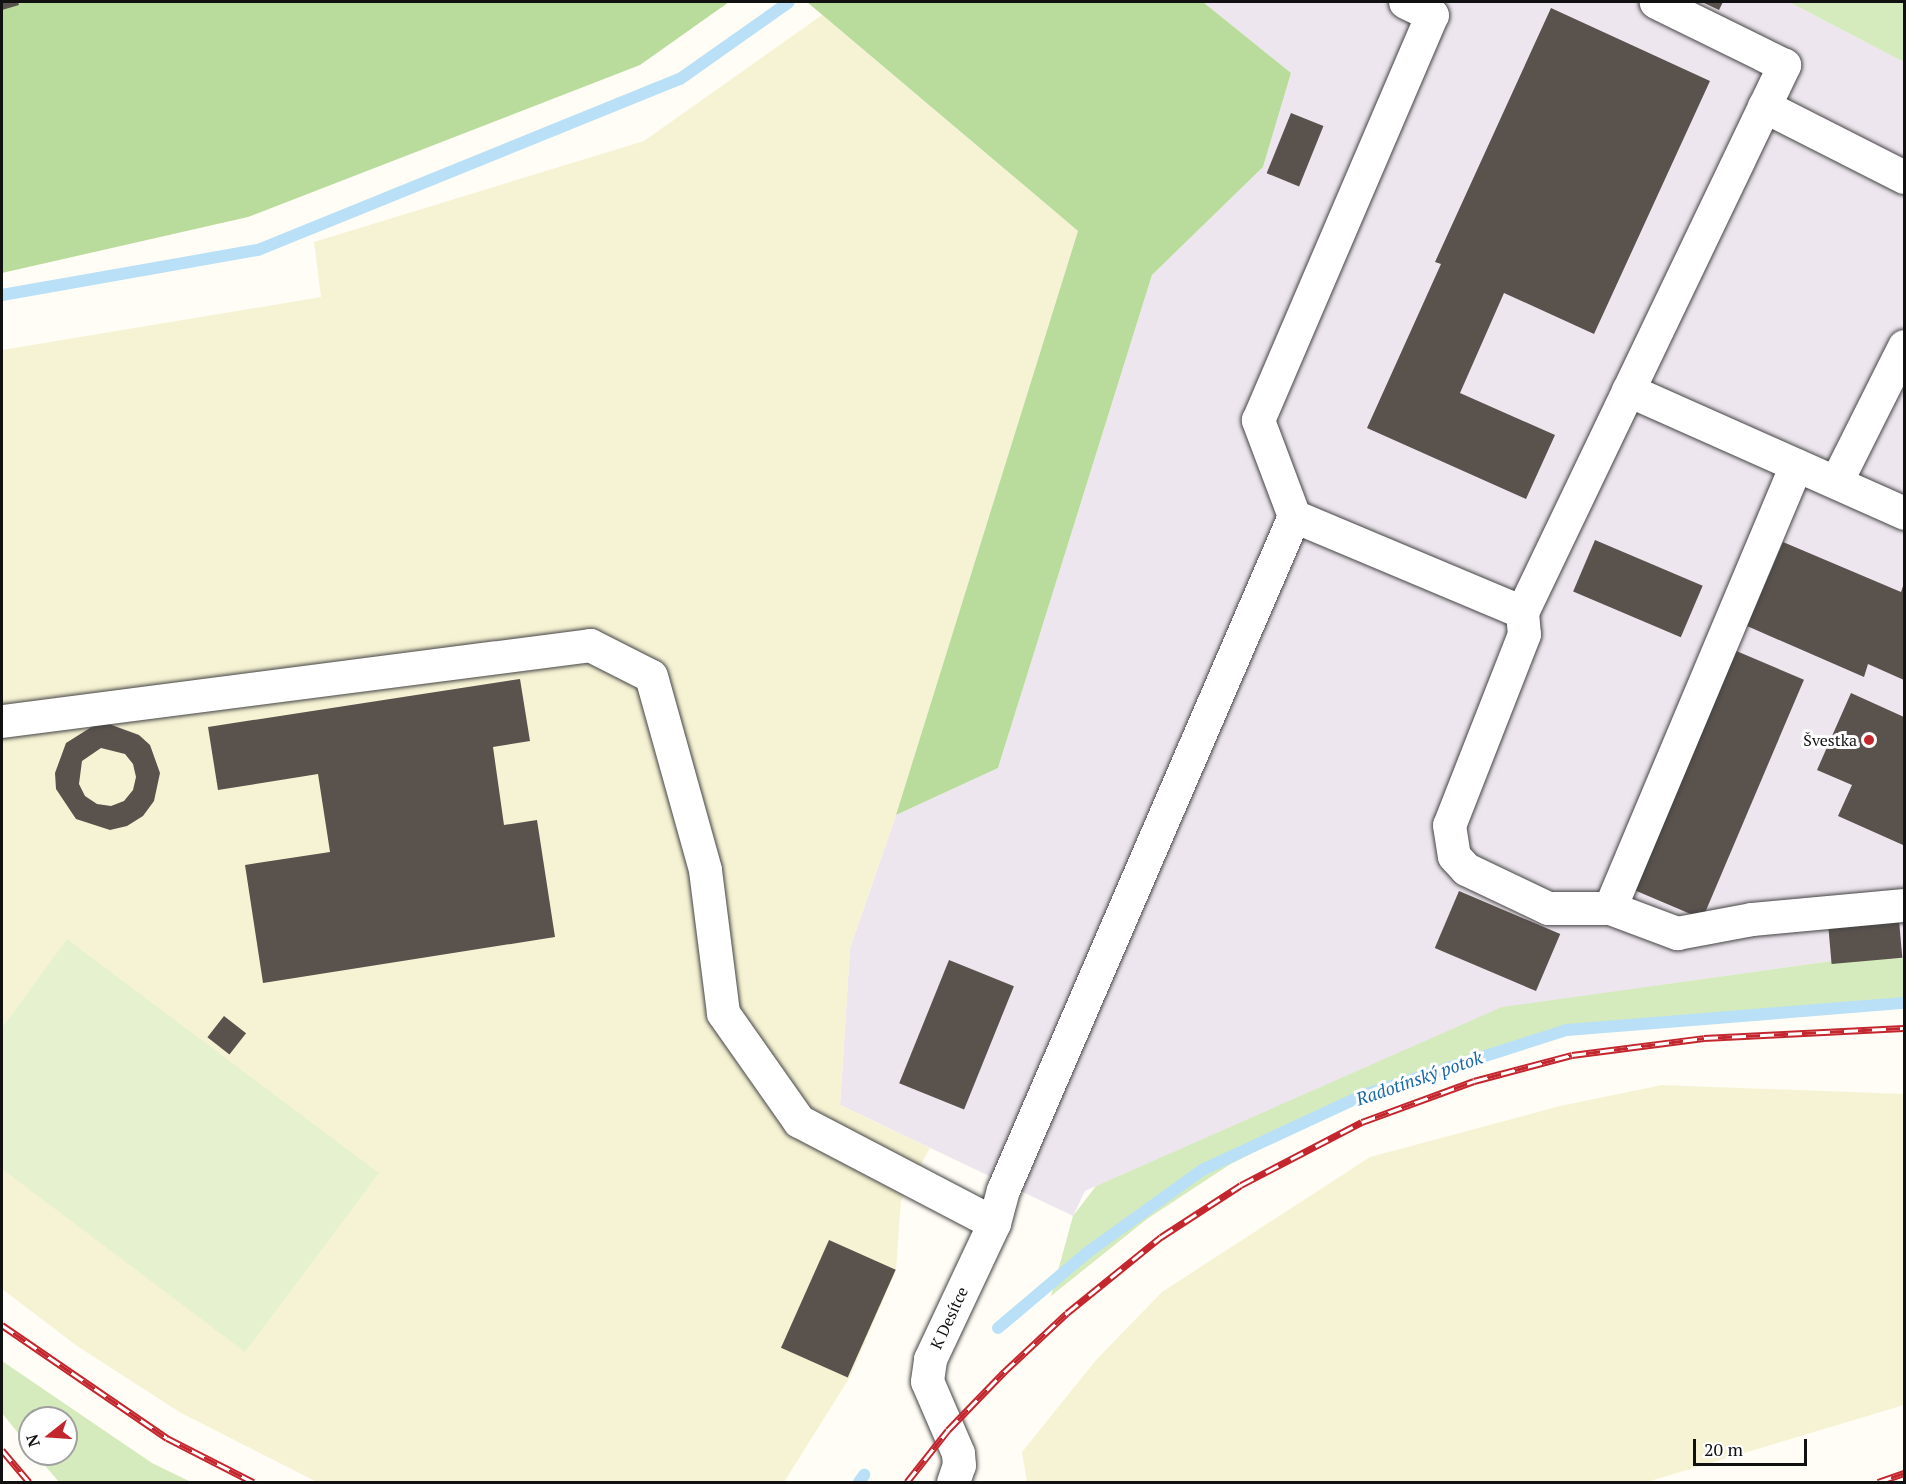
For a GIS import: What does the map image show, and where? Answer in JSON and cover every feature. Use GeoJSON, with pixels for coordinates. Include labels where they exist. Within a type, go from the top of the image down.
{"type":"FeatureCollection","features":[{"type":"Feature","properties":{"kind":"lane"},"geometry":{"type":"LineString","coordinates":[[1405,2],[1432,15],[1258,420],[1294,516],[1522,612]]}},
{"type":"Feature","properties":{"kind":"lane"},"geometry":{"type":"LineString","coordinates":[[1656,2],[1784,65],[1522,612],[1524,634],[1449,825],[1454,856],[1466,869],[1548,908],[1610,908],[1677,933],[1752,919],[1905,905]]}},
{"type":"Feature","properties":{"kind":"lane"},"geometry":{"type":"LineString","coordinates":[[1764,106],[1905,177]]}},
{"type":"Feature","properties":{"kind":"lane"},"geometry":{"type":"LineString","coordinates":[[1836,482],[1891,398],[1905,346]]}},
{"type":"Feature","properties":{"kind":"lane"},"geometry":{"type":"LineString","coordinates":[[1628,390],[1905,513]]}},
{"type":"Feature","properties":{"kind":"lane"},"geometry":{"type":"LineString","coordinates":[[1610,908],[1796,465]]}},
{"type":"Feature","properties":{"kind":"lane","name":"K Desítce"},"geometry":{"type":"LineString","coordinates":[[953,1482],[960,1465],[958,1453],[927,1381],[930,1359],[994,1223],[1004,1190],[1294,516]]}},
{"type":"Feature","properties":{"kind":"lane"},"geometry":{"type":"LineString","coordinates":[[2,721],[590,645],[651,676],[705,870],[723,1013],[799,1121],[994,1223]]}},
{"type":"Feature","properties":{"kind":"shaded area"},"geometry":{"type":"Polygon","coordinates":[[[1203,2],[1789,2],[1904,62],[1904,958],[1831,961],[1502,1008],[1085,1191],[1073,1216],[840,1105],[850,948],[896,815],[998,768],[1152,275],[1263,167],[1291,73],[1203,2]]]}},
{"type":"Feature","properties":{"kind":"shaded area"},"geometry":{"type":"Polygon","coordinates":[[[822,15],[1078,231],[896,815],[850,948],[840,1105],[930,1148],[901,1201],[896,1270],[850,1377],[784,1482],[317,1482],[181,1413],[77,1346],[2,1289],[2,350],[321,297],[314,242],[644,141],[822,15]]]}},
{"type":"Feature","properties":{"kind":"shaded area"},"geometry":{"type":"Polygon","coordinates":[[[1662,1085],[1904,1094],[1904,1405],[1647,1482],[1027,1482],[1022,1452],[1096,1360],[1162,1292],[1370,1157],[1560,1106],[1662,1085]]]}},
{"type":"Feature","properties":{"kind":"green space"},"geometry":{"type":"Polygon","coordinates":[[[2,2],[729,2],[640,65],[248,217],[2,273],[2,2]]]}},
{"type":"Feature","properties":{"kind":"green space"},"geometry":{"type":"Polygon","coordinates":[[[807,2],[1203,2],[1291,73],[1263,167],[1152,275],[998,768],[896,815],[1078,231],[807,2]]]}},
{"type":"Feature","properties":{"kind":"green space"},"geometry":{"type":"Polygon","coordinates":[[[1789,2],[1904,2],[1904,62],[1898,59],[1789,2]]]}},
{"type":"Feature","properties":{"kind":"green space"},"geometry":{"type":"Polygon","coordinates":[[[67,939],[379,1173],[245,1352],[2,1169],[2,1028],[67,939]]]}},
{"type":"Feature","properties":{"kind":"green space"},"geometry":{"type":"Polygon","coordinates":[[[1904,958],[1904,1005],[1702,1015],[1567,1033],[1467,1060],[1353,1101],[1229,1165],[1147,1219],[1051,1296],[1073,1216],[1096,1186],[1502,1007],[1831,961],[1904,958]]]}},
{"type":"Feature","properties":{"kind":"green space"},"geometry":{"type":"Polygon","coordinates":[[[2,1361],[68,1406],[18,1406],[18,1433],[2,1413],[2,1361]]]}},
{"type":"Feature","properties":{"kind":"green space"},"geometry":{"type":"Polygon","coordinates":[[[78,1413],[152,1463],[191,1482],[59,1482],[45,1466],[78,1466],[78,1413]]]}},
{"type":"Feature","properties":{"kind":"building"},"geometry":{"type":"Polygon","coordinates":[[[2,2],[18,2],[19,5],[2,10],[2,2]]]}},
{"type":"Feature","properties":{"kind":"building"},"geometry":{"type":"Polygon","coordinates":[[[1702,2],[1723,2],[1719,10],[1702,2]]]}},
{"type":"Feature","properties":{"kind":"building"},"geometry":{"type":"Polygon","coordinates":[[[1551,8],[1710,81],[1594,334],[1504,293],[1460,393],[1555,435],[1526,499],[1367,428],[1441,264],[1435,262],[1551,8]]]}},
{"type":"Feature","properties":{"kind":"building"},"geometry":{"type":"Polygon","coordinates":[[[1291,113],[1323,126],[1299,186],[1267,173],[1291,113]]]}},
{"type":"Feature","properties":{"kind":"building"},"geometry":{"type":"Polygon","coordinates":[[[1595,540],[1703,586],[1681,637],[1573,592],[1595,540]]]}},
{"type":"Feature","properties":{"kind":"building"},"geometry":{"type":"Polygon","coordinates":[[[1783,542],[1901,592],[1904,583],[1904,680],[1868,664],[1864,677],[1747,626],[1783,542]]]}},
{"type":"Feature","properties":{"kind":"building"},"geometry":{"type":"Polygon","coordinates":[[[1734,650],[1804,680],[1702,919],[1632,889],[1734,650]]]}},
{"type":"Feature","properties":{"kind":"building"},"geometry":{"type":"Polygon","coordinates":[[[520,679],[530,741],[493,747],[504,825],[537,820],[555,937],[263,983],[245,865],[330,852],[318,774],[218,790],[208,727],[520,679]]]}},
{"type":"Feature","properties":{"kind":"building"},"geometry":{"type":"Polygon","coordinates":[[[1851,693],[1904,717],[1903,845],[1838,816],[1852,785],[1817,770],[1851,693]]]}},
{"type":"Feature","properties":{"kind":"building"},"geometry":{"type":"Polygon","coordinates":[[[109,724],[139,735],[150,745],[160,773],[154,801],[143,816],[127,826],[110,830],[76,819],[56,789],[55,773],[66,743],[93,726],[109,724]],[[101,748],[82,761],[79,784],[85,796],[97,804],[111,806],[124,801],[133,790],[136,777],[133,764],[125,754],[101,748]]]}},
{"type":"Feature","properties":{"kind":"building"},"geometry":{"type":"Polygon","coordinates":[[[1459,891],[1560,934],[1536,991],[1435,948],[1459,891]]]}},
{"type":"Feature","properties":{"kind":"building"},"geometry":{"type":"Polygon","coordinates":[[[1899,920],[1902,958],[1832,964],[1828,926],[1899,920]]]}},
{"type":"Feature","properties":{"kind":"building"},"geometry":{"type":"Polygon","coordinates":[[[949,960],[1014,986],[964,1110],[899,1083],[949,960]]]}},
{"type":"Feature","properties":{"kind":"building"},"geometry":{"type":"Polygon","coordinates":[[[224,1016],[246,1033],[229,1055],[207,1037],[224,1016]]]}},
{"type":"Feature","properties":{"kind":"building"},"geometry":{"type":"Polygon","coordinates":[[[829,1240],[896,1270],[848,1377],[781,1348],[829,1240]]]}},
{"type":"Feature","properties":{"kind":"waterway"},"geometry":{"type":"LineString","coordinates":[[2,295],[258,250],[680,79],[789,2]]}},
{"type":"Feature","properties":{"kind":"waterway","name":"Radotínský potok"},"geometry":{"type":"LineString","coordinates":[[998,1328],[1088,1252],[1202,1170],[1366,1094],[1567,1030],[1904,1003]]}},
{"type":"Feature","properties":{"kind":"waterway","name":"Radotínský potok"},"geometry":{"type":"LineString","coordinates":[[859,1482],[864,1475]]}},
{"type":"Feature","properties":{"kind":"railway"},"geometry":{"type":"LineString","coordinates":[[907,1482],[948,1430],[1004,1372],[1067,1313],[1161,1237],[1241,1185],[1362,1122],[1474,1081],[1572,1055],[1704,1038],[1904,1028]]}},
{"type":"Feature","properties":{"kind":"railway"},"geometry":{"type":"LineString","coordinates":[[2,1325],[167,1438],[253,1482]]}},
{"type":"Feature","properties":{"kind":"railway"},"geometry":{"type":"LineString","coordinates":[[2,1450],[29,1482]]}},
{"type":"Feature","properties":{"kind":"railway"},"geometry":{"type":"LineString","coordinates":[[1878,1482],[1904,1473]]}},
{"type":"Feature","properties":{"kind":"place","name":"Švestka"},"geometry":{"type":"Point","coordinates":[1869,740]}}]}
